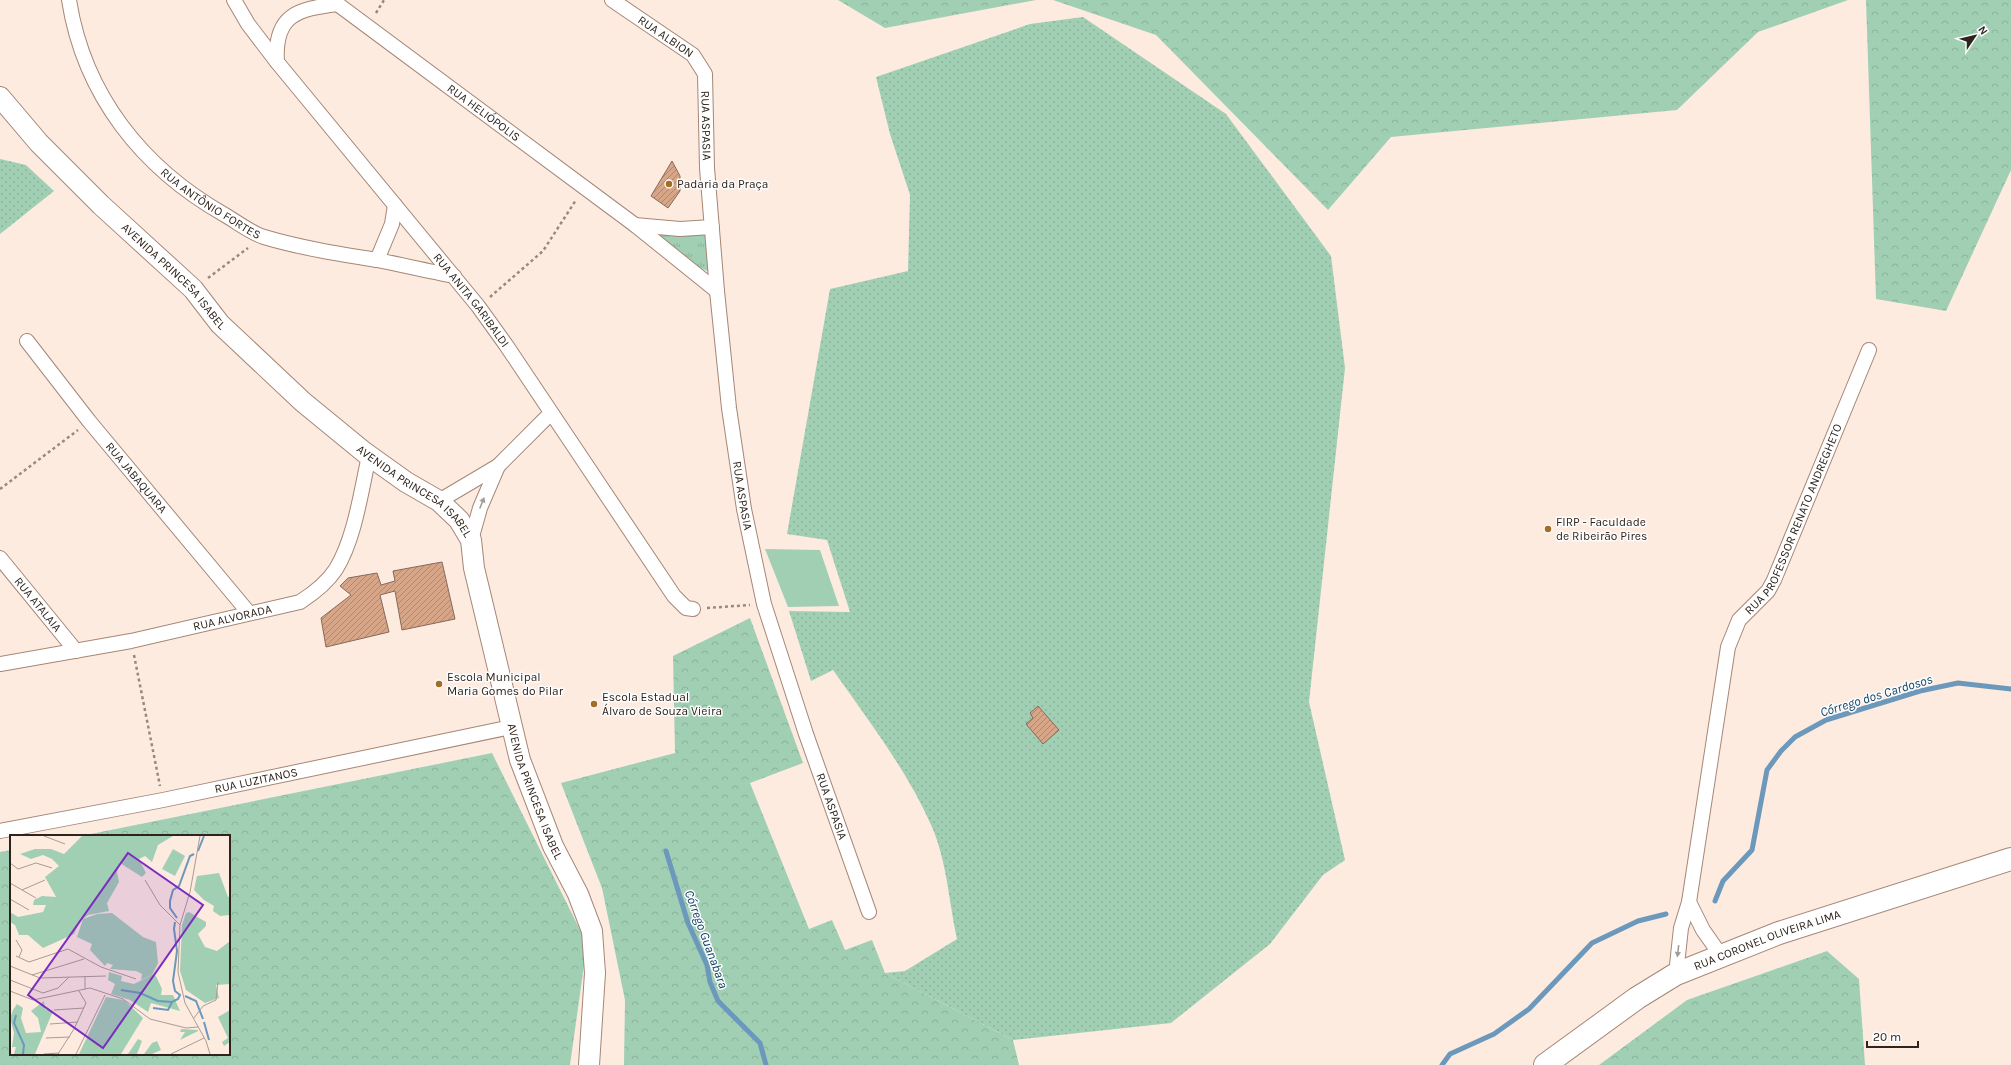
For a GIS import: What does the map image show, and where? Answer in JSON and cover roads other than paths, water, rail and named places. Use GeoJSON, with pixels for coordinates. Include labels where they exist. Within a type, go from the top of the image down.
{"type":"FeatureCollection","features":[{"type":"Feature","properties":{"kind":"main road","name":"AVENIDA PRINCESA ISABEL"},"geometry":{"type":"LineString","coordinates":[[0,96],[50,155],[101,205],[193,289],[220,324],[303,402],[369,456],[406,482],[439,500],[459,520],[471,540],[474,568],[520,760],[553,846],[578,894],[592,931],[595,973],[589,1065]]}},
{"type":"Feature","properties":{"kind":"main road","name":"RUA CORONEL OLIVEIRA LIMA"},"geometry":{"type":"LineString","coordinates":[[1545,1065],[1637,998],[1676,974],[1722,957],[1778,933],[2011,859]]}},
{"type":"Feature","properties":{"kind":"street","name":"RUA ANTÔNIO FORTES"},"geometry":{"type":"LineString","coordinates":[[69,0],[81,51],[96,86],[124,130],[146,156],[172,180],[200,201],[263,237],[333,253],[377,260],[454,276]]}},
{"type":"Feature","properties":{"kind":"street","name":"RUA ANITA GARIBALDI"},"geometry":{"type":"LineString","coordinates":[[234,0],[248,24],[278,62],[478,306],[506,345],[674,596],[686,608],[693,609]]}},
{"type":"Feature","properties":{"kind":"street","name":"RUA ALBION"},"geometry":{"type":"LineString","coordinates":[[612,0],[686,50],[699,62]]}},
{"type":"Feature","properties":{"kind":"street"},"geometry":{"type":"LineString","coordinates":[[278,62],[276,46],[280,31],[287,19],[304,9],[335,2]]}},
{"type":"Feature","properties":{"kind":"street","name":"RUA HELIÓPOLIS"},"geometry":{"type":"LineString","coordinates":[[335,2],[635,225],[717,291]]}},
{"type":"Feature","properties":{"kind":"street","name":"RUA ASPASIA"},"geometry":{"type":"LineString","coordinates":[[699,62],[705,74],[706,81],[707,168],[717,291],[729,408],[744,509],[764,604],[806,734],[869,912]]}},
{"type":"Feature","properties":{"kind":"street"},"geometry":{"type":"LineString","coordinates":[[377,260],[390,229],[395,205]]}},
{"type":"Feature","properties":{"kind":"street"},"geometry":{"type":"LineString","coordinates":[[635,225],[680,229],[712,227]]}},
{"type":"Feature","properties":{"kind":"street","name":"RUA JABAQUARA"},"geometry":{"type":"LineString","coordinates":[[27,341],[89,421],[249,613]]}},
{"type":"Feature","properties":{"kind":"street","name":"RUA PROFESSOR RENATO ANDREGHETO"},"geometry":{"type":"LineString","coordinates":[[1676,974],[1681,928],[1690,905],[1728,647],[1739,620],[1768,591],[1774,580],[1869,350]]}},
{"type":"Feature","properties":{"kind":"street"},"geometry":{"type":"LineString","coordinates":[[439,500],[498,466],[551,414]]}},
{"type":"Feature","properties":{"kind":"street","name":"RUA ALVORADA"},"geometry":{"type":"LineString","coordinates":[[0,664],[131,641],[300,602],[317,591],[336,569],[346,547],[355,518],[369,456]]}},
{"type":"Feature","properties":{"kind":"street"},"geometry":{"type":"LineString","coordinates":[[471,540],[480,508],[498,466]]}},
{"type":"Feature","properties":{"kind":"street","name":"RUA ATALAIA"},"geometry":{"type":"LineString","coordinates":[[0,558],[76,651]]}},
{"type":"Feature","properties":{"kind":"street","name":"RUA LUZITANOS"},"geometry":{"type":"LineString","coordinates":[[0,831],[163,800],[511,727]]}},
{"type":"Feature","properties":{"kind":"street"},"geometry":{"type":"LineString","coordinates":[[1690,905],[1699,922],[1722,957]]}},
{"type":"Feature","properties":{"kind":"waterway","name":"Córrego dos Cardosos"},"geometry":{"type":"LineString","coordinates":[[1715,901],[1723,881],[1752,850],[1767,770],[1781,751],[1795,737],[1826,720],[1920,691],[1958,683],[2011,689]]}},
{"type":"Feature","properties":{"kind":"waterway","name":"Córrego Guanabara"},"geometry":{"type":"LineString","coordinates":[[666,851],[688,923],[707,965],[710,982],[718,1001],[760,1043],[766,1065]]}},
{"type":"Feature","properties":{"kind":"waterway","name":"Córrego dos Cardosos"},"geometry":{"type":"LineString","coordinates":[[1442,1065],[1450,1054],[1494,1034],[1529,1009],[1592,943],[1638,921],[1666,914]]}},
{"type":"Feature","properties":{"kind":"place","name":"Padaria da Praça"},"geometry":{"type":"Point","coordinates":[669,184]}},
{"type":"Feature","properties":{"kind":"place","name":"FIRP - Faculdade de Ribeirão Pires"},"geometry":{"type":"Point","coordinates":[1548,529]}},
{"type":"Feature","properties":{"kind":"place","name":"Escola Municipal Maria Gomes do Pilar"},"geometry":{"type":"Point","coordinates":[439,684]}},
{"type":"Feature","properties":{"kind":"place","name":"Escola Estadual Álvaro de Souza Vieira"},"geometry":{"type":"Point","coordinates":[594,704]}}]}
